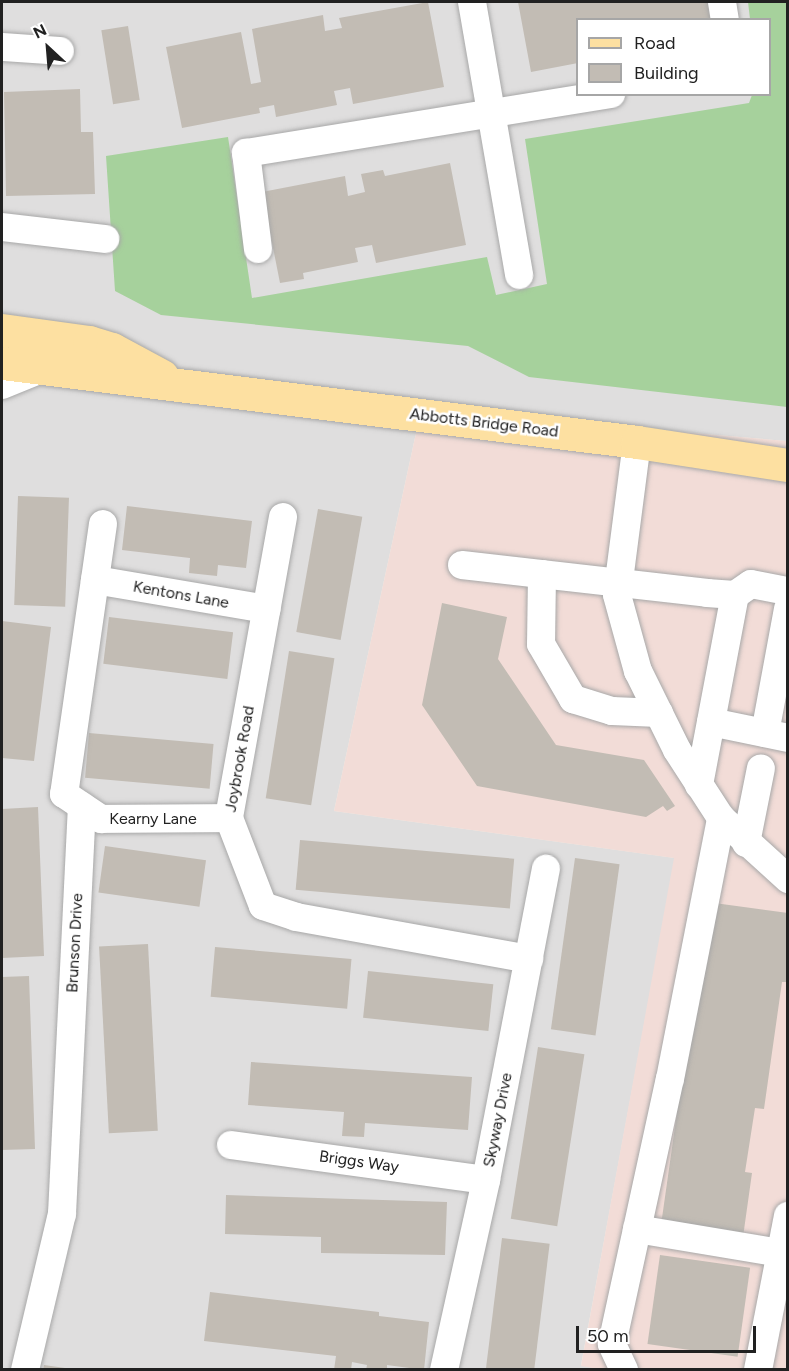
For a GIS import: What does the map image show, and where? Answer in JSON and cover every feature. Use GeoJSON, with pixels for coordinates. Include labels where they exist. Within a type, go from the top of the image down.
{"type":"FeatureCollection","features":[{"type":"Feature","properties":{"kind":"main road","name":"Abbotts Bridge Road"},"geometry":{"type":"LineString","coordinates":[[2,330],[112,349],[180,385]]}},
{"type":"Feature","properties":{"kind":"main road","name":"Abbotts Bridge Road"},"geometry":{"type":"LineString","coordinates":[[2,363],[637,442],[788,465]]}},
{"type":"Feature","properties":{"kind":"street"},"geometry":{"type":"LineString","coordinates":[[472,2],[519,275]]}},
{"type":"Feature","properties":{"kind":"street"},"geometry":{"type":"LineString","coordinates":[[722,2],[725,18]]}},
{"type":"Feature","properties":{"kind":"street"},"geometry":{"type":"LineString","coordinates":[[2,47],[60,51]]}},
{"type":"Feature","properties":{"kind":"street"},"geometry":{"type":"LineString","coordinates":[[258,249],[246,153],[598,96]]}},
{"type":"Feature","properties":{"kind":"street"},"geometry":{"type":"LineString","coordinates":[[2,227],[105,239]]}},
{"type":"Feature","properties":{"kind":"street"},"geometry":{"type":"LineString","coordinates":[[2,385],[44,368]]}},
{"type":"Feature","properties":{"kind":"street"},"geometry":{"type":"LineString","coordinates":[[637,442],[617,595],[638,670],[659,713],[720,818],[788,879]]}},
{"type":"Feature","properties":{"kind":"street","name":"Joybrook Road"},"geometry":{"type":"LineString","coordinates":[[283,517],[229,818],[263,906],[296,917],[529,959]]}},
{"type":"Feature","properties":{"kind":"street"},"geometry":{"type":"LineString","coordinates":[[82,806],[64,794],[103,524]]}},
{"type":"Feature","properties":{"kind":"street"},"geometry":{"type":"LineString","coordinates":[[462,565],[735,595],[751,584],[788,591]]}},
{"type":"Feature","properties":{"kind":"street"},"geometry":{"type":"LineString","coordinates":[[542,574],[541,644],[573,699],[612,711],[659,713]]}},
{"type":"Feature","properties":{"kind":"street","name":"Kentons Lane"},"geometry":{"type":"LineString","coordinates":[[95,580],[267,609]]}},
{"type":"Feature","properties":{"kind":"street"},"geometry":{"type":"LineString","coordinates":[[699,785],[735,595]]}},
{"type":"Feature","properties":{"kind":"street"},"geometry":{"type":"LineString","coordinates":[[711,722],[776,736],[788,609]]}},
{"type":"Feature","properties":{"kind":"street"},"geometry":{"type":"LineString","coordinates":[[746,843],[761,768]]}},
{"type":"Feature","properties":{"kind":"street","name":"Kearny Lane"},"geometry":{"type":"LineString","coordinates":[[82,806],[100,819],[229,818]]}},
{"type":"Feature","properties":{"kind":"street","name":"Brunson Drive"},"geometry":{"type":"LineString","coordinates":[[25,1370],[45,1270],[62,1214],[82,806]]}},
{"type":"Feature","properties":{"kind":"street"},"geometry":{"type":"LineString","coordinates":[[624,1370],[612,1344],[720,818]]}},
{"type":"Feature","properties":{"kind":"street","name":"Skyway Drive"},"geometry":{"type":"LineString","coordinates":[[444,1370],[486,1180],[546,869]]}},
{"type":"Feature","properties":{"kind":"street","name":"Briggs Way"},"geometry":{"type":"LineString","coordinates":[[231,1145],[486,1180]]}},
{"type":"Feature","properties":{"kind":"street"},"geometry":{"type":"LineString","coordinates":[[758,1370],[788,1216]]}},
{"type":"Feature","properties":{"kind":"street"},"geometry":{"type":"LineString","coordinates":[[637,1229],[780,1253]]}},
{"type":"Feature","properties":{"kind":"shaded area"},"geometry":{"type":"Polygon","coordinates":[[[2,2],[766,2],[769,18],[576,18],[576,96],[771,96],[787,45],[787,441],[421,410],[334,811],[675,858],[581,1365],[604,1369],[2,1370],[2,2]]]}},
{"type":"Feature","properties":{"kind":"shaded area"},"geometry":{"type":"Polygon","coordinates":[[[421,410],[787,441],[787,1369],[604,1370],[581,1366],[674,858],[334,811],[421,410]]]}},
{"type":"Feature","properties":{"kind":"green space"},"geometry":{"type":"Polygon","coordinates":[[[748,2],[787,2],[787,407],[529,377],[468,346],[161,315],[115,291],[106,156],[228,137],[252,298],[487,257],[496,295],[547,284],[525,139],[749,103],[752,96],[771,96],[771,18],[750,18],[748,2]]]}},
{"type":"Feature","properties":{"kind":"building"},"geometry":{"type":"Polygon","coordinates":[[[428,2],[444,87],[353,104],[350,88],[334,91],[337,105],[276,117],[274,105],[259,108],[260,113],[182,128],[166,47],[241,32],[251,84],[261,82],[252,29],[323,15],[325,31],[342,28],[339,18],[428,2]]]}},
{"type":"Feature","properties":{"kind":"building"},"geometry":{"type":"Polygon","coordinates":[[[518,2],[711,2],[714,18],[576,18],[576,63],[531,72],[518,2]]]}},
{"type":"Feature","properties":{"kind":"building"},"geometry":{"type":"Polygon","coordinates":[[[128,26],[140,100],[113,104],[101,30],[128,26]]]}},
{"type":"Feature","properties":{"kind":"building"},"geometry":{"type":"Polygon","coordinates":[[[80,89],[81,132],[93,132],[95,194],[6,196],[4,92],[80,89]]]}},
{"type":"Feature","properties":{"kind":"building"},"geometry":{"type":"Polygon","coordinates":[[[450,163],[466,245],[376,263],[372,245],[355,248],[358,262],[303,273],[304,279],[280,283],[262,192],[345,176],[348,196],[365,192],[361,174],[383,170],[385,176],[450,163]]]}},
{"type":"Feature","properties":{"kind":"building"},"geometry":{"type":"Polygon","coordinates":[[[18,496],[69,498],[65,607],[14,605],[18,496]]]}},
{"type":"Feature","properties":{"kind":"building"},"geometry":{"type":"Polygon","coordinates":[[[127,506],[252,521],[246,568],[218,565],[217,576],[189,573],[190,558],[122,550],[127,506]]]}},
{"type":"Feature","properties":{"kind":"building"},"geometry":{"type":"Polygon","coordinates":[[[318,509],[362,517],[341,640],[296,632],[318,509]]]}},
{"type":"Feature","properties":{"kind":"building"},"geometry":{"type":"Polygon","coordinates":[[[442,603],[507,617],[498,659],[556,745],[644,760],[675,806],[667,811],[663,806],[646,817],[477,786],[422,705],[442,603]]]}},
{"type":"Feature","properties":{"kind":"building"},"geometry":{"type":"Polygon","coordinates":[[[109,617],[233,632],[227,679],[103,664],[109,617]]]}},
{"type":"Feature","properties":{"kind":"building"},"geometry":{"type":"Polygon","coordinates":[[[2,621],[51,627],[34,761],[2,758],[2,621]]]}},
{"type":"Feature","properties":{"kind":"building"},"geometry":{"type":"Polygon","coordinates":[[[289,651],[334,658],[311,805],[266,798],[289,651]]]}},
{"type":"Feature","properties":{"kind":"building"},"geometry":{"type":"Polygon","coordinates":[[[89,733],[214,744],[210,789],[85,778],[89,733]]]}},
{"type":"Feature","properties":{"kind":"building"},"geometry":{"type":"Polygon","coordinates":[[[38,807],[44,956],[2,958],[2,809],[38,807]]]}},
{"type":"Feature","properties":{"kind":"building"},"geometry":{"type":"Polygon","coordinates":[[[300,840],[514,859],[510,909],[296,890],[300,840]]]}},
{"type":"Feature","properties":{"kind":"building"},"geometry":{"type":"Polygon","coordinates":[[[105,846],[206,860],[199,907],[98,893],[105,846]]]}},
{"type":"Feature","properties":{"kind":"building"},"geometry":{"type":"Polygon","coordinates":[[[575,858],[620,864],[595,1036],[551,1029],[575,858]]]}},
{"type":"Feature","properties":{"kind":"building"},"geometry":{"type":"Polygon","coordinates":[[[707,902],[788,913],[788,982],[782,982],[764,1109],[755,1108],[745,1172],[752,1173],[743,1237],[661,1225],[707,902]]]}},
{"type":"Feature","properties":{"kind":"building"},"geometry":{"type":"Polygon","coordinates":[[[148,944],[158,1131],[109,1133],[99,947],[148,944]]]}},
{"type":"Feature","properties":{"kind":"building"},"geometry":{"type":"Polygon","coordinates":[[[215,947],[351,959],[347,1009],[211,997],[215,947]]]}},
{"type":"Feature","properties":{"kind":"building"},"geometry":{"type":"Polygon","coordinates":[[[368,971],[493,984],[488,1031],[363,1018],[368,971]]]}},
{"type":"Feature","properties":{"kind":"building"},"geometry":{"type":"Polygon","coordinates":[[[29,976],[35,1149],[2,1150],[2,977],[29,976]]]}},
{"type":"Feature","properties":{"kind":"building"},"geometry":{"type":"Polygon","coordinates":[[[538,1047],[584,1054],[557,1226],[511,1219],[538,1047]]]}},
{"type":"Feature","properties":{"kind":"building"},"geometry":{"type":"Polygon","coordinates":[[[251,1062],[472,1077],[468,1130],[365,1123],[364,1137],[342,1136],[344,1112],[248,1105],[251,1062]]]}},
{"type":"Feature","properties":{"kind":"building"},"geometry":{"type":"Polygon","coordinates":[[[226,1195],[447,1202],[445,1255],[321,1253],[321,1237],[225,1234],[226,1195]]]}},
{"type":"Feature","properties":{"kind":"building"},"geometry":{"type":"Polygon","coordinates":[[[502,1238],[550,1244],[534,1370],[486,1370],[502,1238]]]}},
{"type":"Feature","properties":{"kind":"building"},"geometry":{"type":"Polygon","coordinates":[[[660,1255],[750,1268],[738,1357],[647,1344],[660,1255]]]}},
{"type":"Feature","properties":{"kind":"building"},"geometry":{"type":"Polygon","coordinates":[[[210,1292],[379,1312],[379,1316],[429,1322],[424,1370],[387,1365],[387,1370],[366,1370],[367,1365],[352,1362],[351,1370],[334,1370],[336,1356],[204,1341],[210,1292]]]}},
{"type":"Feature","properties":{"kind":"building"},"geometry":{"type":"Polygon","coordinates":[[[44,1365],[65,1368],[65,1370],[43,1370],[44,1365]]]}}]}
